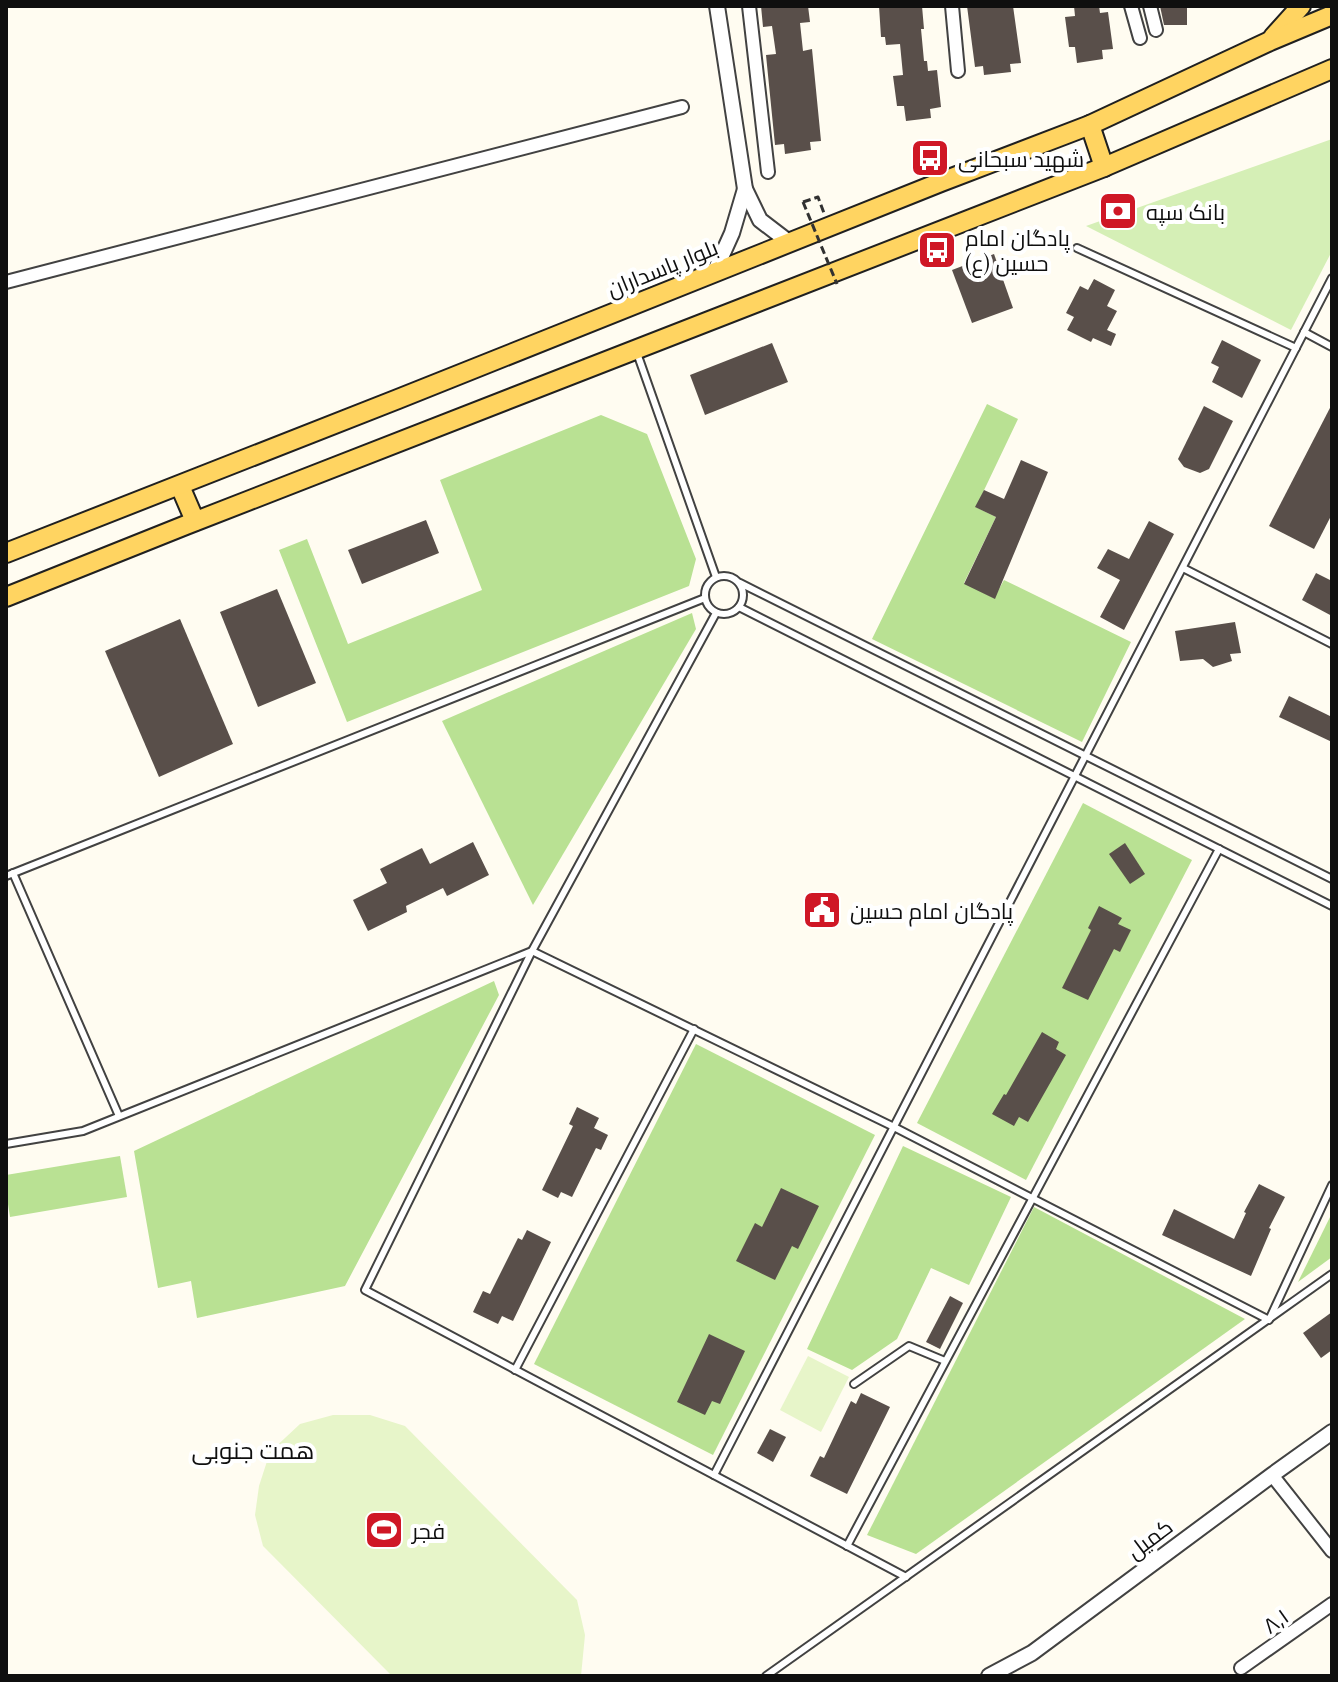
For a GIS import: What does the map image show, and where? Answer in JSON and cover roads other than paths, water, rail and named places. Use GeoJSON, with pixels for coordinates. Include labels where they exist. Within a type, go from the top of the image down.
{"type":"FeatureCollection","features":[{"type":"Feature","properties":{"kind":"main road"},"geometry":{"type":"LineString","coordinates":[[1270,41],[1301,6]]}},
{"type":"Feature","properties":{"kind":"main road","name":"بلوار پاسداران"},"geometry":{"type":"LineString","coordinates":[[6,553],[1090,125],[1332,15]]}},
{"type":"Feature","properties":{"kind":"main road"},"geometry":{"type":"LineString","coordinates":[[6,597],[1104,167],[1332,69]]}},
{"type":"Feature","properties":{"kind":"main road"},"geometry":{"type":"LineString","coordinates":[[1090,125],[1104,167]]}},
{"type":"Feature","properties":{"kind":"main road"},"geometry":{"type":"LineString","coordinates":[[180,486],[195,521]]}},
{"type":"Feature","properties":{"kind":"street"},"geometry":{"type":"LineString","coordinates":[[717,6],[745,189],[760,220],[790,243]]}},
{"type":"Feature","properties":{"kind":"street"},"geometry":{"type":"LineString","coordinates":[[749,6],[768,172]]}},
{"type":"Feature","properties":{"kind":"street"},"geometry":{"type":"LineString","coordinates":[[952,6],[958,71]]}},
{"type":"Feature","properties":{"kind":"street"},"geometry":{"type":"LineString","coordinates":[[1131,6],[1140,38]]}},
{"type":"Feature","properties":{"kind":"street"},"geometry":{"type":"LineString","coordinates":[[1150,6],[1156,30]]}},
{"type":"Feature","properties":{"kind":"street"},"geometry":{"type":"LineString","coordinates":[[6,282],[682,107]]}},
{"type":"Feature","properties":{"kind":"street"},"geometry":{"type":"LineString","coordinates":[[714,273],[732,233],[745,189]]}},
{"type":"Feature","properties":{"kind":"street","name":"کمیل"},"geometry":{"type":"LineString","coordinates":[[989,1676],[1032,1653],[1332,1432]]}},
{"type":"Feature","properties":{"kind":"street"},"geometry":{"type":"LineString","coordinates":[[1272,1475],[1332,1551]]}},
{"type":"Feature","properties":{"kind":"street","name":"۸٫۱"},"geometry":{"type":"LineString","coordinates":[[1241,1668],[1332,1604]]}},
{"type":"Feature","properties":{"kind":"lane"},"geometry":{"type":"LineString","coordinates":[[1077,248],[1296,348]]}},
{"type":"Feature","properties":{"kind":"lane"},"geometry":{"type":"LineString","coordinates":[[714,1475],[1332,278]]}},
{"type":"Feature","properties":{"kind":"lane"},"geometry":{"type":"LineString","coordinates":[[1304,332],[1332,347]]}},
{"type":"Feature","properties":{"kind":"lane"},"geometry":{"type":"LineString","coordinates":[[636,349],[716,577]]}},
{"type":"Feature","properties":{"kind":"lane"},"geometry":{"type":"LineString","coordinates":[[1183,568],[1332,644]]}},
{"type":"Feature","properties":{"kind":"lane"},"geometry":{"type":"LineString","coordinates":[[740,583],[744,595],[739,607],[729,614],[711,610],[705,598],[707,586],[716,577],[729,576],[1330,878],[1332,868]]}},
{"type":"Feature","properties":{"kind":"lane"},"geometry":{"type":"LineString","coordinates":[[119,1116],[9,874],[705,598]]}},
{"type":"Feature","properties":{"kind":"lane"},"geometry":{"type":"LineString","coordinates":[[739,607],[1332,906]]}},
{"type":"Feature","properties":{"kind":"lane"},"geometry":{"type":"LineString","coordinates":[[716,613],[532,951],[365,1290],[906,1577]]}},
{"type":"Feature","properties":{"kind":"lane"},"geometry":{"type":"LineString","coordinates":[[847,1546],[1219,849]]}},
{"type":"Feature","properties":{"kind":"lane"},"geometry":{"type":"LineString","coordinates":[[6,1144],[83,1131],[532,951],[894,1127],[1269,1320]]}},
{"type":"Feature","properties":{"kind":"lane"},"geometry":{"type":"LineString","coordinates":[[515,1370],[694,1029]]}},
{"type":"Feature","properties":{"kind":"lane"},"geometry":{"type":"LineString","coordinates":[[1269,1320],[1332,1185]]}},
{"type":"Feature","properties":{"kind":"lane"},"geometry":{"type":"LineString","coordinates":[[766,1676],[1332,1274]]}},
{"type":"Feature","properties":{"kind":"lane"},"geometry":{"type":"LineString","coordinates":[[854,1384],[909,1346],[945,1361]]}},
{"type":"Feature","properties":{"kind":"place","name":"شهید سبحانی"},"geometry":{"type":"Point","coordinates":[930,158]}},
{"type":"Feature","properties":{"kind":"place","name":"بانک سپه"},"geometry":{"type":"Point","coordinates":[1118,211]}},
{"type":"Feature","properties":{"kind":"place","name":"پادگان امام حسین (ع)"},"geometry":{"type":"Point","coordinates":[937,250]}},
{"type":"Feature","properties":{"kind":"place","name":"پادگان امام حسین"},"geometry":{"type":"Point","coordinates":[822,910]}},
{"type":"Feature","properties":{"kind":"place","name":"فجر"},"geometry":{"type":"Point","coordinates":[384,1530]}},
{"type":"Feature","properties":{"kind":"district","name":"همت جنوبی"},"geometry":{"type":"Point","coordinates":[253,1449]}}]}
